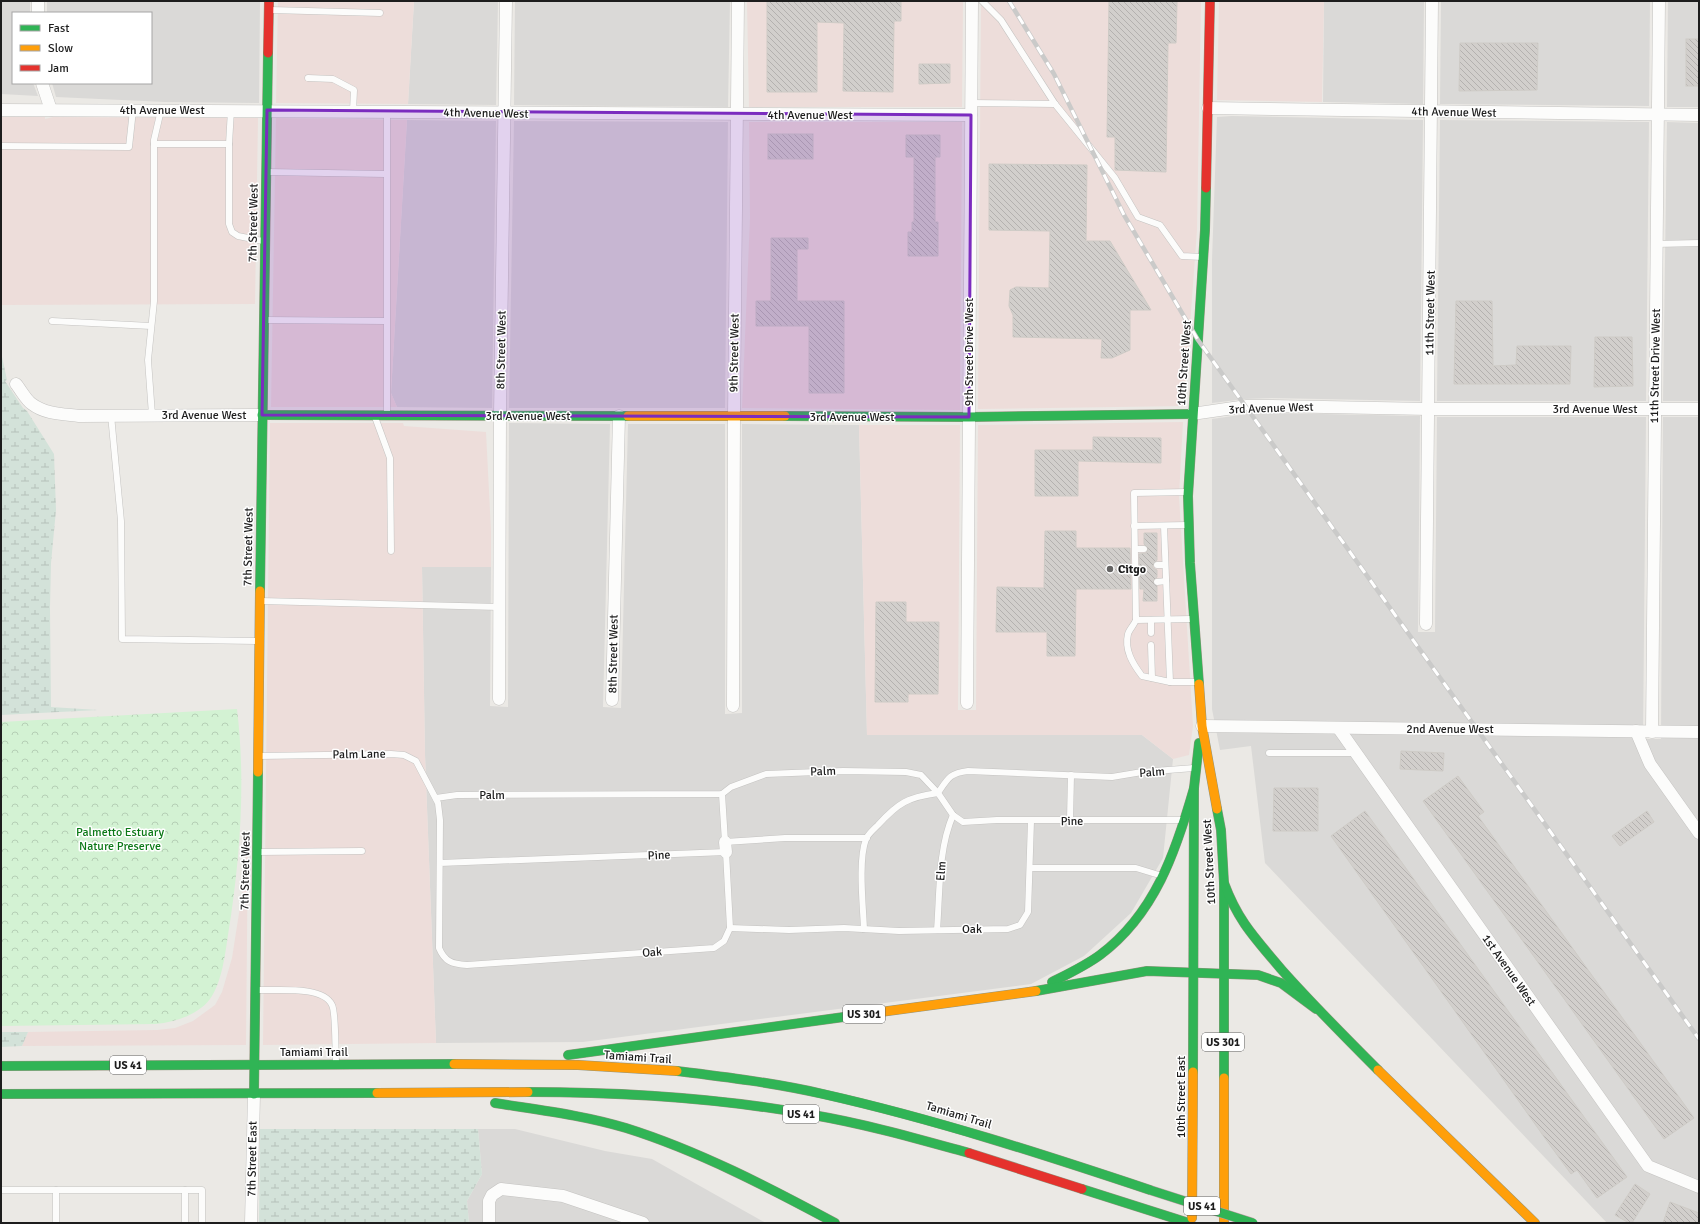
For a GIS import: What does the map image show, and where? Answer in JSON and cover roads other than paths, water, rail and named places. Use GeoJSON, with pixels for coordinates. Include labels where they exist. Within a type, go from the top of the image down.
{"type":"FeatureCollection","features":[{"type":"Feature","properties":{"kind":"main road","name":"10th Street West"},"geometry":{"type":"LineString","coordinates":[[1210,1],[1204,257],[1192,414],[1188,492],[1194,619],[1202,726],[1221,830],[1224,883],[1222,975]]}},
{"type":"Feature","properties":{"kind":"main road","name":"7th Street West"},"geometry":{"type":"LineString","coordinates":[[254,1094],[264,242],[269,5]]}},
{"type":"Feature","properties":{"kind":"main road","name":"3rd Avenue West"},"geometry":{"type":"LineString","coordinates":[[262,415],[969,418],[1192,414]]}},
{"type":"Feature","properties":{"kind":"main road","name":"10th Street West"},"geometry":{"type":"LineString","coordinates":[[1193,972],[1189,820],[1202,726]]}},
{"type":"Feature","properties":{"kind":"main road"},"geometry":{"type":"LineString","coordinates":[[1034,991],[1089,962],[1106,950],[1138,918],[1155,894],[1189,820]]}},
{"type":"Feature","properties":{"kind":"main road"},"geometry":{"type":"LineString","coordinates":[[1224,883],[1232,905],[1245,927],[1316,1008],[1535,1223]]}},
{"type":"Feature","properties":{"kind":"main road","name":"US 301"},"geometry":{"type":"LineString","coordinates":[[505,1063],[1034,991],[1147,971],[1193,972],[1222,975],[1224,1223]]}},
{"type":"Feature","properties":{"kind":"main road","name":"10th Street East"},"geometry":{"type":"LineString","coordinates":[[1192,1223],[1193,972]]}},
{"type":"Feature","properties":{"kind":"main road"},"geometry":{"type":"LineString","coordinates":[[1222,975],[1258,975],[1281,983],[1316,1008]]}},
{"type":"Feature","properties":{"kind":"main road","name":"Tamiami Trail"},"geometry":{"type":"LineString","coordinates":[[1,1066],[505,1063],[647,1069],[727,1077],[814,1092],[929,1118],[1253,1223]]}},
{"type":"Feature","properties":{"kind":"main road","name":"US 41"},"geometry":{"type":"LineString","coordinates":[[1,1094],[572,1092],[704,1100],[813,1115],[866,1126],[984,1157],[1189,1223]]}},
{"type":"Feature","properties":{"kind":"main road"},"geometry":{"type":"LineString","coordinates":[[439,1093],[585,1118],[642,1134],[700,1157],[779,1194],[835,1223]]}},
{"type":"Feature","properties":{"kind":"street"},"geometry":{"type":"LineString","coordinates":[[38,1],[38,12]]}},
{"type":"Feature","properties":{"kind":"street","name":"8th Street West"},"geometry":{"type":"LineString","coordinates":[[499,699],[500,416],[506,1]]}},
{"type":"Feature","properties":{"kind":"street","name":"9th Street West"},"geometry":{"type":"LineString","coordinates":[[733,706],[738,1]]}},
{"type":"Feature","properties":{"kind":"street","name":"9th Street Drive West"},"geometry":{"type":"LineString","coordinates":[[967,703],[972,1]]}},
{"type":"Feature","properties":{"kind":"street","name":"11th Street West"},"geometry":{"type":"LineString","coordinates":[[1426,624],[1432,1]]}},
{"type":"Feature","properties":{"kind":"street","name":"11th Street Drive West"},"geometry":{"type":"LineString","coordinates":[[1652,732],[1659,1]]}},
{"type":"Feature","properties":{"kind":"street"},"geometry":{"type":"LineString","coordinates":[[42,84],[51,110]]}},
{"type":"Feature","properties":{"kind":"street","name":"4th Avenue West"},"geometry":{"type":"LineString","coordinates":[[1208,108],[1699,115]]}},
{"type":"Feature","properties":{"kind":"street","name":"4th Avenue West"},"geometry":{"type":"LineString","coordinates":[[1,110],[267,110],[736,115],[971,109]]}},
{"type":"Feature","properties":{"kind":"street","name":"3rd Avenue West"},"geometry":{"type":"LineString","coordinates":[[16,384],[31,404],[43,410],[79,416],[262,415]]}},
{"type":"Feature","properties":{"kind":"street","name":"3rd Avenue West"},"geometry":{"type":"LineString","coordinates":[[1192,414],[1247,406],[1429,409],[1699,409]]}},
{"type":"Feature","properties":{"kind":"street","name":"8th Street West"},"geometry":{"type":"LineString","coordinates":[[612,700],[619,416]]}},
{"type":"Feature","properties":{"kind":"street","name":"2nd Avenue West"},"geometry":{"type":"LineString","coordinates":[[1202,726],[1339,729],[1476,728],[1699,732]]}},
{"type":"Feature","properties":{"kind":"street","name":"1st Avenue West"},"geometry":{"type":"LineString","coordinates":[[1339,729],[1648,1166],[1699,1187]]}},
{"type":"Feature","properties":{"kind":"street"},"geometry":{"type":"LineString","coordinates":[[1636,731],[1650,764],[1699,834]]}},
{"type":"Feature","properties":{"kind":"street","name":"7th Street East"},"geometry":{"type":"LineString","coordinates":[[251,1223],[254,1094]]}},
{"type":"Feature","properties":{"kind":"street"},"geometry":{"type":"LineString","coordinates":[[489,1223],[489,1201],[492,1195],[502,1189],[563,1196],[644,1223]]}},
{"type":"Feature","properties":{"kind":"lane"},"geometry":{"type":"LineString","coordinates":[[982,1],[1001,20],[1055,104],[1115,178],[1138,217],[1160,225],[1182,256],[1204,257]]}},
{"type":"Feature","properties":{"kind":"lane"},"geometry":{"type":"LineString","coordinates":[[269,5],[380,12]]}},
{"type":"Feature","properties":{"kind":"lane"},"geometry":{"type":"LineString","coordinates":[[308,78],[333,79],[354,90],[353,111]]}},
{"type":"Feature","properties":{"kind":"lane"},"geometry":{"type":"LineString","coordinates":[[971,109],[1055,104]]}},
{"type":"Feature","properties":{"kind":"lane"},"geometry":{"type":"LineString","coordinates":[[1,146],[129,147],[133,110]]}},
{"type":"Feature","properties":{"kind":"lane"},"geometry":{"type":"LineString","coordinates":[[152,415],[148,360],[154,301],[154,144],[161,110]]}},
{"type":"Feature","properties":{"kind":"lane"},"geometry":{"type":"LineString","coordinates":[[231,110],[229,144],[229,224],[232,232],[238,236],[264,242]]}},
{"type":"Feature","properties":{"kind":"lane"},"geometry":{"type":"LineString","coordinates":[[387,112],[387,415]]}},
{"type":"Feature","properties":{"kind":"lane"},"geometry":{"type":"LineString","coordinates":[[154,144],[229,144]]}},
{"type":"Feature","properties":{"kind":"lane"},"geometry":{"type":"LineString","coordinates":[[266,172],[386,174]]}},
{"type":"Feature","properties":{"kind":"lane"},"geometry":{"type":"LineString","coordinates":[[1656,244],[1699,244]]}},
{"type":"Feature","properties":{"kind":"lane"},"geometry":{"type":"LineString","coordinates":[[263,320],[386,321]]}},
{"type":"Feature","properties":{"kind":"lane"},"geometry":{"type":"LineString","coordinates":[[52,321],[151,326]]}},
{"type":"Feature","properties":{"kind":"lane"},"geometry":{"type":"LineString","coordinates":[[374,415],[390,458],[391,551]]}},
{"type":"Feature","properties":{"kind":"lane"},"geometry":{"type":"LineString","coordinates":[[112,416],[121,521],[122,639],[259,641]]}},
{"type":"Feature","properties":{"kind":"lane"},"geometry":{"type":"LineString","coordinates":[[1188,492],[1134,493],[1136,620],[1128,634],[1128,652],[1142,676],[1170,682],[1199,682]]}},
{"type":"Feature","properties":{"kind":"lane"},"geometry":{"type":"LineString","coordinates":[[1134,526],[1189,525]]}},
{"type":"Feature","properties":{"kind":"lane"},"geometry":{"type":"LineString","coordinates":[[1164,526],[1170,682]]}},
{"type":"Feature","properties":{"kind":"lane"},"geometry":{"type":"LineString","coordinates":[[1136,550],[1144,549]]}},
{"type":"Feature","properties":{"kind":"lane"},"geometry":{"type":"LineString","coordinates":[[1157,549],[1164,549]]}},
{"type":"Feature","properties":{"kind":"lane"},"geometry":{"type":"LineString","coordinates":[[1157,565],[1165,565]]}},
{"type":"Feature","properties":{"kind":"lane"},"geometry":{"type":"LineString","coordinates":[[1136,566],[1144,566]]}},
{"type":"Feature","properties":{"kind":"lane"},"geometry":{"type":"LineString","coordinates":[[1157,582],[1166,581]]}},
{"type":"Feature","properties":{"kind":"lane"},"geometry":{"type":"LineString","coordinates":[[1136,582],[1144,582]]}},
{"type":"Feature","properties":{"kind":"lane"},"geometry":{"type":"LineString","coordinates":[[260,601],[500,607]]}},
{"type":"Feature","properties":{"kind":"lane"},"geometry":{"type":"LineString","coordinates":[[1136,620],[1194,619]]}},
{"type":"Feature","properties":{"kind":"lane"},"geometry":{"type":"LineString","coordinates":[[1151,620],[1151,633]]}},
{"type":"Feature","properties":{"kind":"lane"},"geometry":{"type":"LineString","coordinates":[[1152,645],[1152,678]]}},
{"type":"Feature","properties":{"kind":"lane"},"geometry":{"type":"LineString","coordinates":[[1269,753],[1356,753]]}},
{"type":"Feature","properties":{"kind":"lane","name":"Palm Lane"},"geometry":{"type":"LineString","coordinates":[[258,756],[404,755],[416,761],[436,798],[440,820],[439,948]]}},
{"type":"Feature","properties":{"kind":"lane","name":"Palm"},"geometry":{"type":"LineString","coordinates":[[436,798],[457,795],[722,794],[731,787],[766,774],[843,770],[882,770],[921,775],[938,793],[947,779],[955,772],[968,770],[1112,777],[1142,772],[1196,768]]}},
{"type":"Feature","properties":{"kind":"lane"},"geometry":{"type":"LineString","coordinates":[[1070,820],[1071,775]]}},
{"type":"Feature","properties":{"kind":"lane"},"geometry":{"type":"LineString","coordinates":[[864,929],[862,882],[866,838],[894,808],[902,802],[918,796],[938,793],[953,815]]}},
{"type":"Feature","properties":{"kind":"lane"},"geometry":{"type":"LineString","coordinates":[[722,794],[730,928]]}},
{"type":"Feature","properties":{"kind":"lane","name":"Pine"},"geometry":{"type":"LineString","coordinates":[[953,815],[963,822],[1189,820]]}},
{"type":"Feature","properties":{"kind":"lane","name":"Elm"},"geometry":{"type":"LineString","coordinates":[[937,930],[944,844],[946,832],[953,815]]}},
{"type":"Feature","properties":{"kind":"lane","name":"Oak"},"geometry":{"type":"LineString","coordinates":[[439,948],[443,957],[448,961],[453,964],[467,965],[714,948],[724,941],[730,928],[789,930],[864,929],[899,931],[1008,929],[1020,925],[1028,912],[1031,821]]}},
{"type":"Feature","properties":{"kind":"lane","name":"Pine"},"geometry":{"type":"LineString","coordinates":[[440,863],[726,847],[785,838],[866,838]]}},
{"type":"Feature","properties":{"kind":"lane"},"geometry":{"type":"LineString","coordinates":[[257,852],[362,851]]}},
{"type":"Feature","properties":{"kind":"lane"},"geometry":{"type":"LineString","coordinates":[[1030,868],[1136,868],[1164,876]]}},
{"type":"Feature","properties":{"kind":"lane"},"geometry":{"type":"LineString","coordinates":[[255,990],[313,991],[324,996],[332,1005],[336,1064]]}},
{"type":"Feature","properties":{"kind":"lane"},"geometry":{"type":"LineString","coordinates":[[1,1190],[202,1190],[202,1223]]}},
{"type":"Feature","properties":{"kind":"lane"},"geometry":{"type":"LineString","coordinates":[[56,1190],[56,1223]]}},
{"type":"Feature","properties":{"kind":"lane"},"geometry":{"type":"LineString","coordinates":[[185,1190],[185,1223]]}},
{"type":"Feature","properties":{"kind":"railway"},"geometry":{"type":"LineString","coordinates":[[1009,1],[1054,74],[1124,215],[1198,340],[1699,1039]]}},
{"type":"Feature","properties":{"kind":"place","name":"Citgo"},"geometry":{"type":"Point","coordinates":[1110,569]}},
{"type":"Feature","properties":{"kind":"park label","name":"Palmetto Estuary Nature Preserve"},"geometry":{"type":"Point","coordinates":[120,839]}}]}
